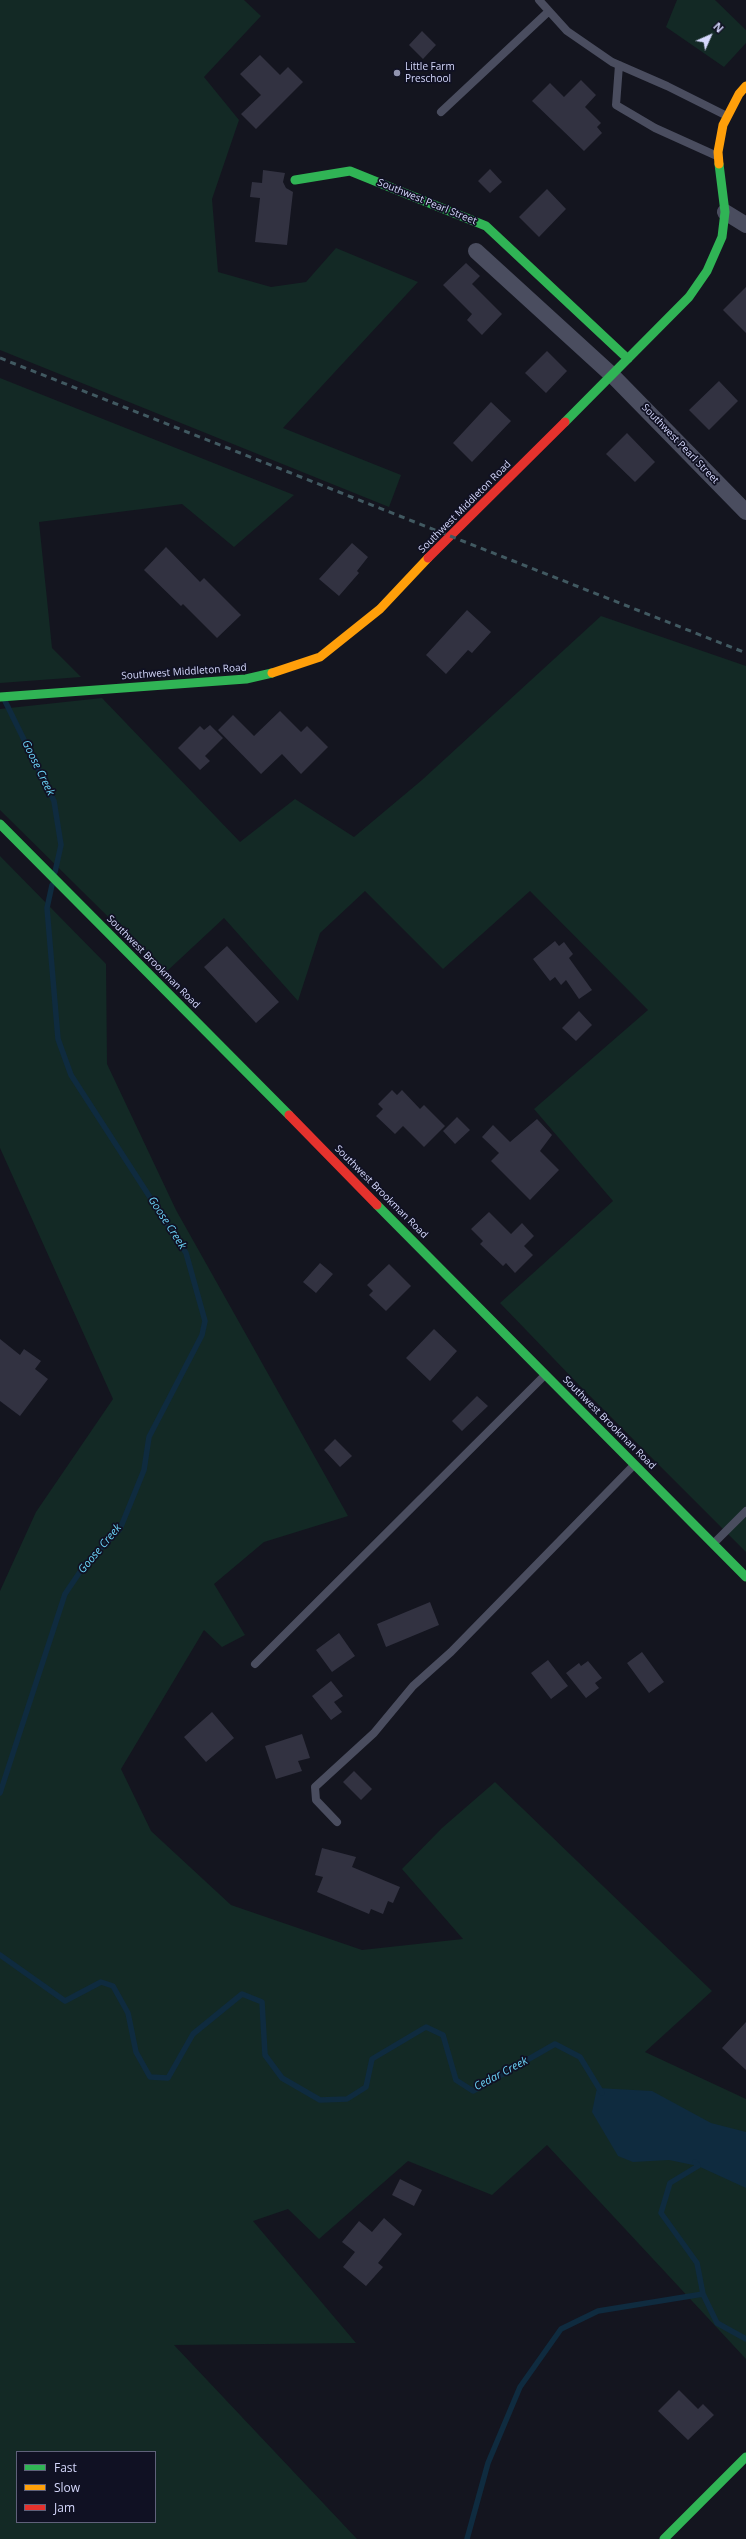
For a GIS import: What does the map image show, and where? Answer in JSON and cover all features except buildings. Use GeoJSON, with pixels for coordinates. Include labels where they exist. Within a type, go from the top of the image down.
{"type":"FeatureCollection","features":[{"type":"Feature","properties":{"kind":"street","name":"Southwest Middleton Road"},"geometry":{"type":"LineString","coordinates":[[0,697],[246,679],[284,670],[320,657],[380,610],[450,536],[613,376],[688,297],[707,271],[722,237],[725,212],[719,157],[723,125],[739,94],[746,86]]}},
{"type":"Feature","properties":{"kind":"street","name":"Southwest Pearl Street"},"geometry":{"type":"LineString","coordinates":[[295,180],[350,171],[486,226],[514,250],[628,359]]}},
{"type":"Feature","properties":{"kind":"street"},"geometry":{"type":"LineString","coordinates":[[725,212],[746,225]]}},
{"type":"Feature","properties":{"kind":"street","name":"Southwest Pearl Street"},"geometry":{"type":"LineString","coordinates":[[476,250],[613,376],[746,512]]}},
{"type":"Feature","properties":{"kind":"street","name":"Southwest Brookman Road"},"geometry":{"type":"LineString","coordinates":[[0,824],[746,1577]]}},
{"type":"Feature","properties":{"kind":"street"},"geometry":{"type":"LineString","coordinates":[[664,2539],[746,2457]]}},
{"type":"Feature","properties":{"kind":"lane"},"geometry":{"type":"LineString","coordinates":[[539,0],[567,31],[619,65],[728,116]]}},
{"type":"Feature","properties":{"kind":"lane"},"geometry":{"type":"LineString","coordinates":[[441,112],[549,11]]}},
{"type":"Feature","properties":{"kind":"lane"},"geometry":{"type":"LineString","coordinates":[[619,65],[616,105],[654,128],[719,157]]}},
{"type":"Feature","properties":{"kind":"lane"},"geometry":{"type":"LineString","coordinates":[[254,1664],[546,1375]]}},
{"type":"Feature","properties":{"kind":"lane"},"geometry":{"type":"LineString","coordinates":[[337,1822],[316,1800],[315,1787],[374,1733],[413,1686],[451,1652],[635,1464]]}},
{"type":"Feature","properties":{"kind":"lane"},"geometry":{"type":"LineString","coordinates":[[713,1544],[746,1511]]}},
{"type":"Feature","properties":{"kind":"green space"},"geometry":{"type":"Polygon","coordinates":[[[0,0],[244,0],[261,16],[204,77],[239,120],[212,199],[218,272],[271,287],[306,282],[336,248],[418,282],[283,428],[401,475],[389,507],[0,350],[0,0]]]}},
{"type":"Feature","properties":{"kind":"green space"},"geometry":{"type":"Polygon","coordinates":[[[677,0],[715,0],[746,30],[746,43],[724,67],[666,27],[677,0]]]}},
{"type":"Feature","properties":{"kind":"green space"},"geometry":{"type":"Polygon","coordinates":[[[0,378],[294,495],[234,547],[182,504],[39,522],[52,648],[81,677],[0,683],[0,378]]]}},
{"type":"Feature","properties":{"kind":"green space"},"geometry":{"type":"Polygon","coordinates":[[[601,616],[746,666],[746,1552],[581,1387],[500,1303],[613,1201],[534,1109],[648,1010],[530,891],[443,969],[365,891],[320,933],[298,1001],[224,918],[165,973],[0,810],[0,709],[102,698],[240,842],[295,799],[354,837],[422,780],[601,616]]]}},
{"type":"Feature","properties":{"kind":"green space"},"geometry":{"type":"Polygon","coordinates":[[[0,856],[106,964],[107,1064],[176,1210],[348,1516],[264,1542],[214,1584],[245,1635],[222,1647],[204,1630],[121,1769],[151,1831],[231,1905],[362,1950],[463,1939],[402,1869],[442,1828],[495,1782],[712,1991],[645,2052],[746,2099],[746,2359],[547,2145],[492,2195],[408,2161],[319,2239],[288,2209],[253,2221],[356,2343],[174,2345],[357,2539],[0,2539],[0,1591],[36,1512],[113,1399],[0,1148],[0,856]]]}},
{"type":"Feature","properties":{"kind":"water"},"geometry":{"type":"Polygon","coordinates":[[[597,2088],[652,2091],[711,2123],[746,2132],[746,2188],[698,2166],[669,2160],[633,2162],[618,2156],[592,2112],[597,2088]]]}},
{"type":"Feature","properties":{"kind":"waterway","name":"Goose Creek"},"geometry":{"type":"LineString","coordinates":[[5,701],[54,801],[61,845],[55,872]]}},
{"type":"Feature","properties":{"kind":"waterway","name":"Goose Creek"},"geometry":{"type":"LineString","coordinates":[[0,1793],[65,1594],[86,1563],[120,1529],[144,1470],[149,1437],[202,1335],[205,1321],[186,1253],[71,1075],[58,1039],[47,908],[52,885]]}},
{"type":"Feature","properties":{"kind":"waterway","name":"Cedar Creek"},"geometry":{"type":"LineString","coordinates":[[0,1955],[65,2001],[101,1982],[113,1986],[128,2013],[136,2052],[150,2077],[168,2078],[193,2034],[242,1994],[262,2002],[265,2055],[282,2078],[320,2100],[347,2099],[366,2087],[372,2059],[426,2027],[443,2035],[456,2080],[473,2091],[555,2044],[580,2057],[602,2093]]}},
{"type":"Feature","properties":{"kind":"waterway","name":"Cedar Creek"},"geometry":{"type":"LineString","coordinates":[[695,2162],[698,2166],[670,2183],[661,2213],[697,2263],[703,2294],[717,2323],[746,2339]]}},
{"type":"Feature","properties":{"kind":"waterway"},"geometry":{"type":"LineString","coordinates":[[467,2539],[488,2463],[520,2387],[561,2329],[598,2311],[703,2294]]}},
{"type":"Feature","properties":{"kind":"railway"},"geometry":{"type":"LineString","coordinates":[[0,358],[746,653]]}},
{"type":"Feature","properties":{"kind":"traffic: fast"},"geometry":{"type":"LineString","coordinates":[[565,422],[689,297],[707,271],[722,237],[725,212],[719,164]]}},
{"type":"Feature","properties":{"kind":"traffic: fast"},"geometry":{"type":"LineString","coordinates":[[295,180],[350,171],[486,226],[628,359]]}},
{"type":"Feature","properties":{"kind":"traffic: fast"},"geometry":{"type":"LineString","coordinates":[[0,697],[246,679],[272,673]]}},
{"type":"Feature","properties":{"kind":"traffic: fast"},"geometry":{"type":"LineString","coordinates":[[0,824],[289,1115]]}},
{"type":"Feature","properties":{"kind":"traffic: fast"},"geometry":{"type":"LineString","coordinates":[[377,1205],[746,1577]]}},
{"type":"Feature","properties":{"kind":"traffic: fast"},"geometry":{"type":"LineString","coordinates":[[664,2539],[746,2457]]}},
{"type":"Feature","properties":{"kind":"traffic: slow"},"geometry":{"type":"LineString","coordinates":[[719,164],[718,152],[723,125],[739,94],[746,86]]}},
{"type":"Feature","properties":{"kind":"traffic: slow"},"geometry":{"type":"LineString","coordinates":[[272,673],[320,657],[380,609],[428,558]]}},
{"type":"Feature","properties":{"kind":"traffic: jam"},"geometry":{"type":"LineString","coordinates":[[428,558],[565,422]]}},
{"type":"Feature","properties":{"kind":"traffic: jam"},"geometry":{"type":"LineString","coordinates":[[289,1115],[377,1205]]}},
{"type":"Feature","properties":{"kind":"place","name":"Little Farm Preschool"},"geometry":{"type":"Point","coordinates":[397,73]}}]}
